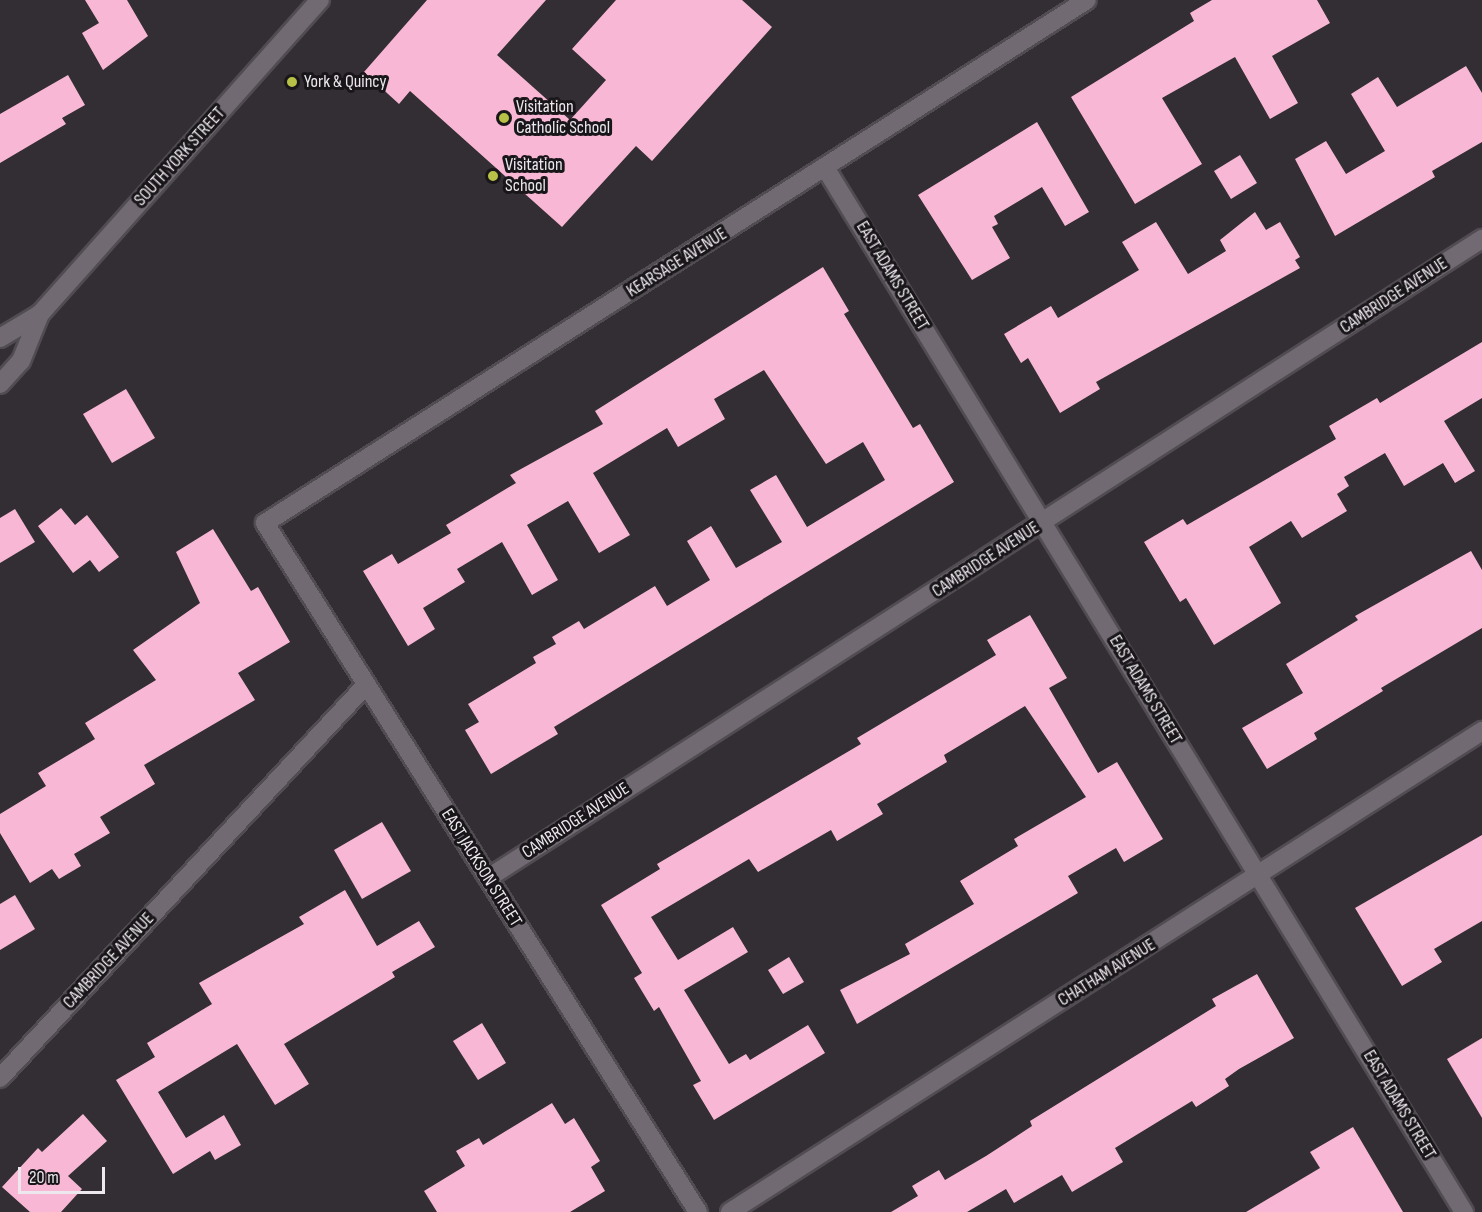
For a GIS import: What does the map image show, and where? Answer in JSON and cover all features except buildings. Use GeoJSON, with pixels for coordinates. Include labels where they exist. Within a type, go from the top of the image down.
{"type":"FeatureCollection","features":[{"type":"Feature","properties":{"kind":"street","name":"KEARSAGE AVENUE"},"geometry":{"type":"LineString","coordinates":[[265,523],[826,169],[1087,0]]}},
{"type":"Feature","properties":{"kind":"street","name":"SOUTH YORK STREET"},"geometry":{"type":"LineString","coordinates":[[0,338],[40,314],[315,2]]}},
{"type":"Feature","properties":{"kind":"street","name":"EAST ADAMS STREET"},"geometry":{"type":"LineString","coordinates":[[826,169],[1464,1212]]}},
{"type":"Feature","properties":{"kind":"street","name":"CAMBRIDGE AVENUE"},"geometry":{"type":"LineString","coordinates":[[488,878],[1482,239]]}},
{"type":"Feature","properties":{"kind":"street","name":"SOUTH YORK STREET"},"geometry":{"type":"LineString","coordinates":[[0,384],[21,361],[40,314]]}},
{"type":"Feature","properties":{"kind":"street","name":"EAST JACKSON STREET"},"geometry":{"type":"LineString","coordinates":[[265,523],[698,1212]]}},
{"type":"Feature","properties":{"kind":"street","name":"CAMBRIDGE AVENUE"},"geometry":{"type":"LineString","coordinates":[[0,1078],[366,685]]}},
{"type":"Feature","properties":{"kind":"street","name":"CHATHAM AVENUE"},"geometry":{"type":"LineString","coordinates":[[730,1212],[1259,876],[1482,731]]}},
{"type":"Feature","properties":{"kind":"place","name":"York & Quincy"},"geometry":{"type":"Point","coordinates":[292,82]}},
{"type":"Feature","properties":{"kind":"place","name":"Visitation Catholic School"},"geometry":{"type":"Point","coordinates":[504,118]}},
{"type":"Feature","properties":{"kind":"place","name":"Visitation School"},"geometry":{"type":"Point","coordinates":[493,176]}}]}
